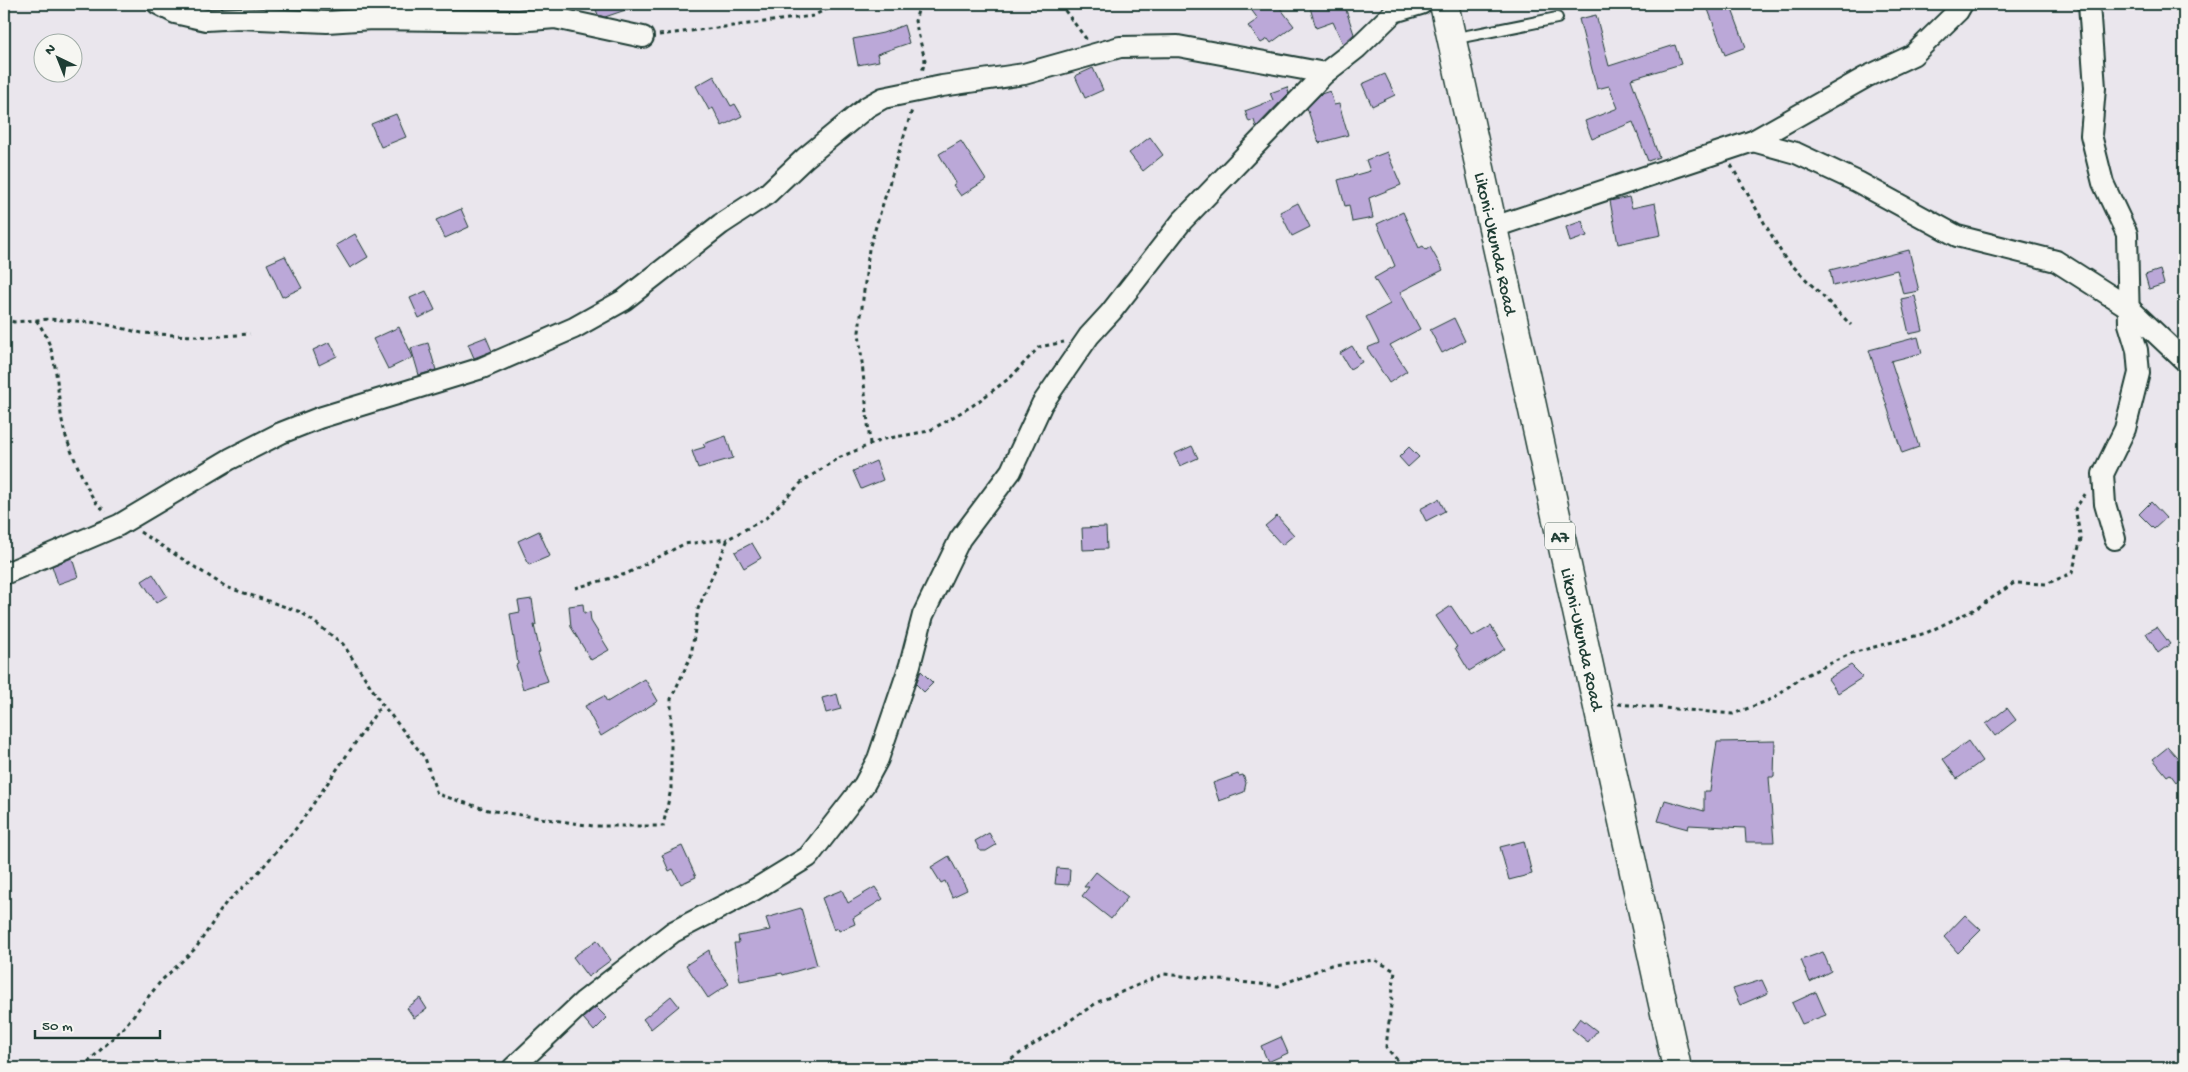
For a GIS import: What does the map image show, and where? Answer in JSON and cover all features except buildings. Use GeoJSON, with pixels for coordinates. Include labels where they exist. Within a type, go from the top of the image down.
{"type":"FeatureCollection","features":[{"type":"Feature","properties":{"kind":"highway","name":"Likoni-Ukunda Road"},"geometry":{"type":"LineString","coordinates":[[1444,4],[1494,227],[1595,702],[1677,1068]]}},
{"type":"Feature","properties":{"kind":"street"},"geometry":{"type":"LineString","coordinates":[[158,4],[175,13],[206,20],[240,18],[327,22],[372,19],[518,21],[554,18],[643,36]]}},
{"type":"Feature","properties":{"kind":"street"},"geometry":{"type":"LineString","coordinates":[[513,1068],[583,1002],[673,932],[754,890],[808,856],[814,849],[864,785],[878,759],[910,665],[923,615],[960,540],[1011,471],[1042,404],[1089,336],[1111,312],[1182,221],[1325,73],[1357,48],[1394,12],[1421,4]]}},
{"type":"Feature","properties":{"kind":"street"},"geometry":{"type":"LineString","coordinates":[[1494,227],[1753,141],[1866,77],[1913,55],[1958,11],[1962,4]]}},
{"type":"Feature","properties":{"kind":"street"},"geometry":{"type":"LineString","coordinates":[[2089,4],[2095,88],[2091,135],[2104,183],[2127,234],[2129,324],[2137,350],[2139,374],[2124,429],[2104,474],[2104,504],[2115,539]]}},
{"type":"Feature","properties":{"kind":"street"},"geometry":{"type":"LineString","coordinates":[[4,574],[119,525],[230,458],[280,433],[319,418],[482,368],[574,328],[624,300],[721,224],[767,194],[806,158],[867,107],[883,98],[942,86],[1024,74],[1120,47],[1178,46],[1325,73]]}},
{"type":"Feature","properties":{"kind":"street"},"geometry":{"type":"LineString","coordinates":[[1753,141],[1796,153],[1858,182],[1957,236],[2056,260],[2128,307],[2184,360]]}},
{"type":"Feature","properties":{"kind":"lane"},"geometry":{"type":"LineString","coordinates":[[1451,40],[1557,18]]}},
{"type":"Feature","properties":{"kind":"path"},"geometry":{"type":"LineString","coordinates":[[643,36],[813,16],[836,4]]}},
{"type":"Feature","properties":{"kind":"path"},"geometry":{"type":"LineString","coordinates":[[870,444],[859,332],[869,250],[918,91],[925,60],[916,21],[920,4]]}},
{"type":"Feature","properties":{"kind":"path"},"geometry":{"type":"LineString","coordinates":[[1060,4],[1097,53]]}},
{"type":"Feature","properties":{"kind":"path"},"geometry":{"type":"LineString","coordinates":[[1723,152],[1784,258],[1850,325]]}},
{"type":"Feature","properties":{"kind":"path"},"geometry":{"type":"LineString","coordinates":[[4,319],[14,322],[49,319],[100,324],[151,333],[209,337],[250,334]]}},
{"type":"Feature","properties":{"kind":"path"},"geometry":{"type":"LineString","coordinates":[[36,320],[42,328],[51,352],[59,383],[64,431],[95,501],[119,525],[144,534],[226,587],[301,612],[343,644],[382,704],[425,758],[437,794],[488,810],[593,826],[663,826],[671,789],[671,699],[691,656],[698,609],[728,539]]}},
{"type":"Feature","properties":{"kind":"path"},"geometry":{"type":"LineString","coordinates":[[575,588],[626,574],[684,544],[728,539],[766,518],[802,482],[838,458],[884,438],[929,431],[972,406],[1011,377],[1039,348],[1089,336]]}},
{"type":"Feature","properties":{"kind":"path"},"geometry":{"type":"LineString","coordinates":[[1595,702],[1733,714],[1772,699],[1800,678],[1852,653],[1926,633],[1976,608],[2014,582],[2046,584],[2072,573],[2081,539],[2075,509],[2106,466]]}},
{"type":"Feature","properties":{"kind":"path"},"geometry":{"type":"LineString","coordinates":[[82,1068],[124,1027],[161,982],[196,948],[225,904],[257,874],[298,826],[382,704]]}},
{"type":"Feature","properties":{"kind":"path"},"geometry":{"type":"LineString","coordinates":[[998,1068],[1098,1002],[1164,974],[1278,986],[1331,965],[1374,960],[1395,971],[1386,1047],[1404,1068]]}}]}
